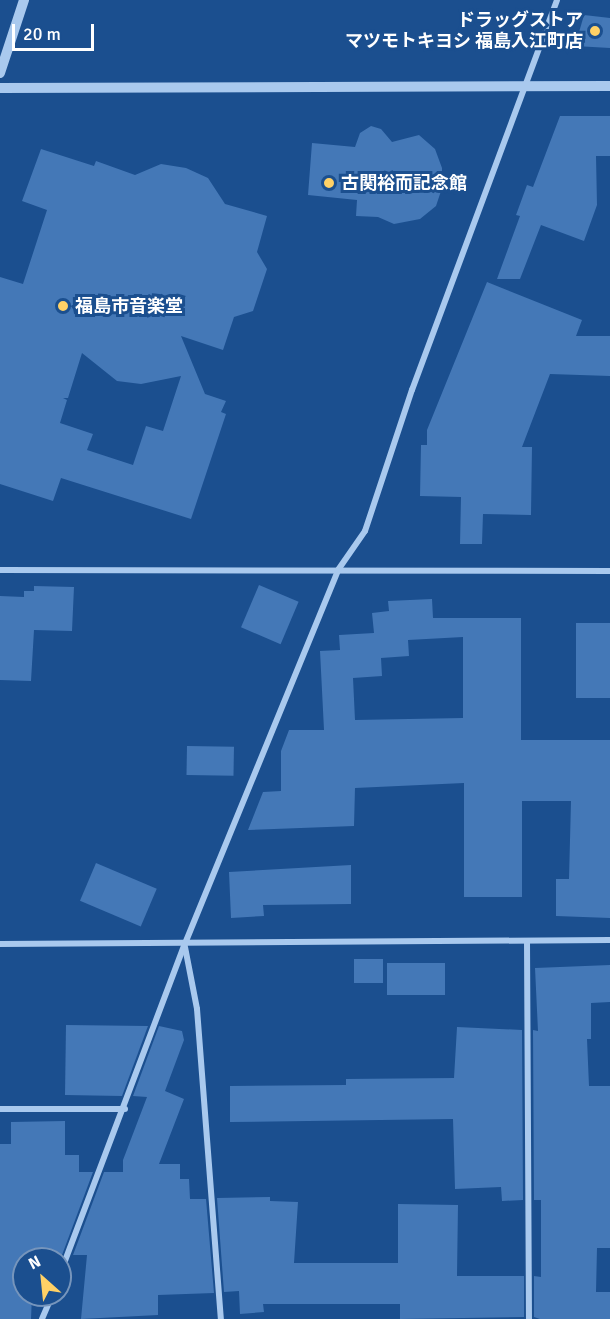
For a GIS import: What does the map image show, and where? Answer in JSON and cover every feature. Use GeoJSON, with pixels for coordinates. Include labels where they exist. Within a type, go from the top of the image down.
{"type":"FeatureCollection","features":[{"type":"Feature","properties":{"kind":"street"},"geometry":{"type":"LineString","coordinates":[[0,73],[24,0]]}},
{"type":"Feature","properties":{"kind":"street"},"geometry":{"type":"LineString","coordinates":[[71,1247],[125,1109],[184,946],[338,570],[365,531],[412,390],[528,85],[557,0]]}},
{"type":"Feature","properties":{"kind":"street"},"geometry":{"type":"LineString","coordinates":[[0,88],[610,86]]}},
{"type":"Feature","properties":{"kind":"street"},"geometry":{"type":"LineString","coordinates":[[0,570],[610,571]]}},
{"type":"Feature","properties":{"kind":"street"},"geometry":{"type":"LineString","coordinates":[[0,944],[184,946],[610,940]]}},
{"type":"Feature","properties":{"kind":"street"},"geometry":{"type":"LineString","coordinates":[[527,941],[528,1319]]}},
{"type":"Feature","properties":{"kind":"street"},"geometry":{"type":"LineString","coordinates":[[184,946],[197,1008],[221,1319]]}},
{"type":"Feature","properties":{"kind":"street"},"geometry":{"type":"LineString","coordinates":[[0,1109],[125,1109]]}},
{"type":"Feature","properties":{"kind":"building","name":"ドラッグストア マツモトキヨシ 福島入江町店"},"geometry":{"type":"Polygon","coordinates":[[[584,15],[610,18],[610,48],[575,46],[584,15]]]}},
{"type":"Feature","properties":{"kind":"building"},"geometry":{"type":"Polygon","coordinates":[[[560,116],[610,116],[610,156],[596,156],[597,205],[584,241],[541,225],[520,279],[497,279],[520,216],[516,215],[527,185],[533,187],[560,116]]]}},
{"type":"Feature","properties":{"kind":"building"},"geometry":{"type":"Polygon","coordinates":[[[371,126],[381,129],[392,142],[419,135],[435,149],[442,168],[442,188],[436,206],[420,219],[394,224],[378,217],[356,216],[357,200],[308,195],[312,143],[355,147],[360,133],[371,126]]]}},
{"type":"Feature","properties":{"kind":"building"},"geometry":{"type":"Polygon","coordinates":[[[41,149],[94,166],[96,161],[135,175],[161,164],[186,168],[208,178],[225,204],[267,216],[257,252],[267,269],[253,311],[234,317],[223,350],[181,336],[205,394],[226,401],[221,412],[226,414],[191,519],[61,478],[53,501],[0,484],[0,277],[23,284],[47,210],[22,201],[41,149]],[[82,353],[68,398],[63,398],[67,400],[60,423],[93,434],[87,450],[133,465],[146,426],[163,431],[181,376],[141,384],[117,381],[82,353]]]}},
{"type":"Feature","properties":{"kind":"building"},"geometry":{"type":"Polygon","coordinates":[[[487,282],[582,320],[576,336],[610,336],[610,376],[550,374],[522,447],[532,447],[531,515],[483,514],[482,544],[460,544],[461,497],[420,496],[421,445],[427,445],[427,430],[487,282]]]}},
{"type":"Feature","properties":{"kind":"building"},"geometry":{"type":"Polygon","coordinates":[[[259,585],[299,602],[281,644],[241,627],[259,585]]]}},
{"type":"Feature","properties":{"kind":"building"},"geometry":{"type":"Polygon","coordinates":[[[34,586],[74,587],[72,631],[34,630],[31,681],[0,680],[0,596],[24,597],[24,591],[34,591],[34,586]]]}},
{"type":"Feature","properties":{"kind":"building"},"geometry":{"type":"Polygon","coordinates":[[[432,599],[433,618],[521,618],[521,740],[610,740],[610,918],[556,916],[556,879],[569,879],[571,801],[522,801],[522,897],[464,897],[464,783],[355,788],[354,826],[248,830],[263,792],[281,791],[281,751],[289,730],[324,730],[320,651],[340,650],[339,635],[374,633],[372,613],[389,611],[388,601],[432,599]],[[463,637],[408,640],[409,656],[381,658],[382,676],[353,678],[355,720],[463,718],[463,637]]]}},
{"type":"Feature","properties":{"kind":"building"},"geometry":{"type":"Polygon","coordinates":[[[576,623],[610,623],[610,698],[576,698],[576,623]]]}},
{"type":"Feature","properties":{"kind":"building"},"geometry":{"type":"Polygon","coordinates":[[[187,746],[234,747],[233,776],[186,775],[187,746]]]}},
{"type":"Feature","properties":{"kind":"building"},"geometry":{"type":"Polygon","coordinates":[[[96,863],[157,889],[141,927],[80,901],[96,863]]]}},
{"type":"Feature","properties":{"kind":"building"},"geometry":{"type":"Polygon","coordinates":[[[351,865],[351,904],[263,905],[264,916],[231,918],[229,872],[351,865]]]}},
{"type":"Feature","properties":{"kind":"building"},"geometry":{"type":"Polygon","coordinates":[[[354,959],[383,959],[383,983],[354,983],[354,959]]]}},
{"type":"Feature","properties":{"kind":"building"},"geometry":{"type":"Polygon","coordinates":[[[387,963],[445,963],[445,995],[387,995],[387,963]]]}},
{"type":"Feature","properties":{"kind":"building"},"geometry":{"type":"Polygon","coordinates":[[[610,965],[610,1002],[591,1003],[591,1039],[587,1039],[589,1086],[610,1086],[610,1248],[597,1248],[596,1292],[610,1292],[610,1319],[540,1319],[534,1317],[534,1276],[541,1277],[541,1200],[534,1200],[533,1030],[538,1031],[535,968],[610,965]]]}},
{"type":"Feature","properties":{"kind":"building"},"geometry":{"type":"Polygon","coordinates":[[[66,1025],[148,1026],[122,1096],[65,1095],[66,1025]]]}},
{"type":"Feature","properties":{"kind":"building"},"geometry":{"type":"Polygon","coordinates":[[[159,1026],[182,1031],[184,1040],[165,1091],[184,1099],[159,1164],[180,1164],[180,1179],[189,1179],[190,1199],[206,1199],[214,1293],[158,1295],[158,1315],[81,1319],[87,1255],[73,1255],[104,1172],[123,1172],[123,1160],[147,1097],[133,1096],[159,1026]]]}},
{"type":"Feature","properties":{"kind":"building"},"geometry":{"type":"Polygon","coordinates":[[[457,1027],[522,1030],[523,1200],[502,1201],[501,1187],[455,1189],[453,1119],[230,1122],[230,1086],[346,1085],[346,1079],[454,1078],[457,1027]]]}},
{"type":"Feature","properties":{"kind":"building"},"geometry":{"type":"Polygon","coordinates":[[[65,1121],[65,1155],[79,1155],[79,1172],[93,1172],[65,1247],[12,1247],[12,1307],[32,1307],[31,1319],[0,1319],[0,1144],[11,1144],[11,1122],[65,1121]]]}},
{"type":"Feature","properties":{"kind":"building"},"geometry":{"type":"Polygon","coordinates":[[[270,1197],[270,1201],[298,1202],[294,1263],[398,1263],[398,1204],[458,1205],[457,1276],[524,1276],[524,1317],[400,1319],[400,1304],[263,1304],[264,1312],[240,1314],[239,1291],[224,1292],[217,1198],[270,1197]]]}},
{"type":"Feature","properties":{"kind":"place","name":"ドラッグストア マツモトキヨシ 福島入江町店"},"geometry":{"type":"Point","coordinates":[595,31]}},
{"type":"Feature","properties":{"kind":"place","name":"古関裕而記念館"},"geometry":{"type":"Point","coordinates":[329,183]}},
{"type":"Feature","properties":{"kind":"place","name":"福島市音楽堂"},"geometry":{"type":"Point","coordinates":[63,306]}}]}
